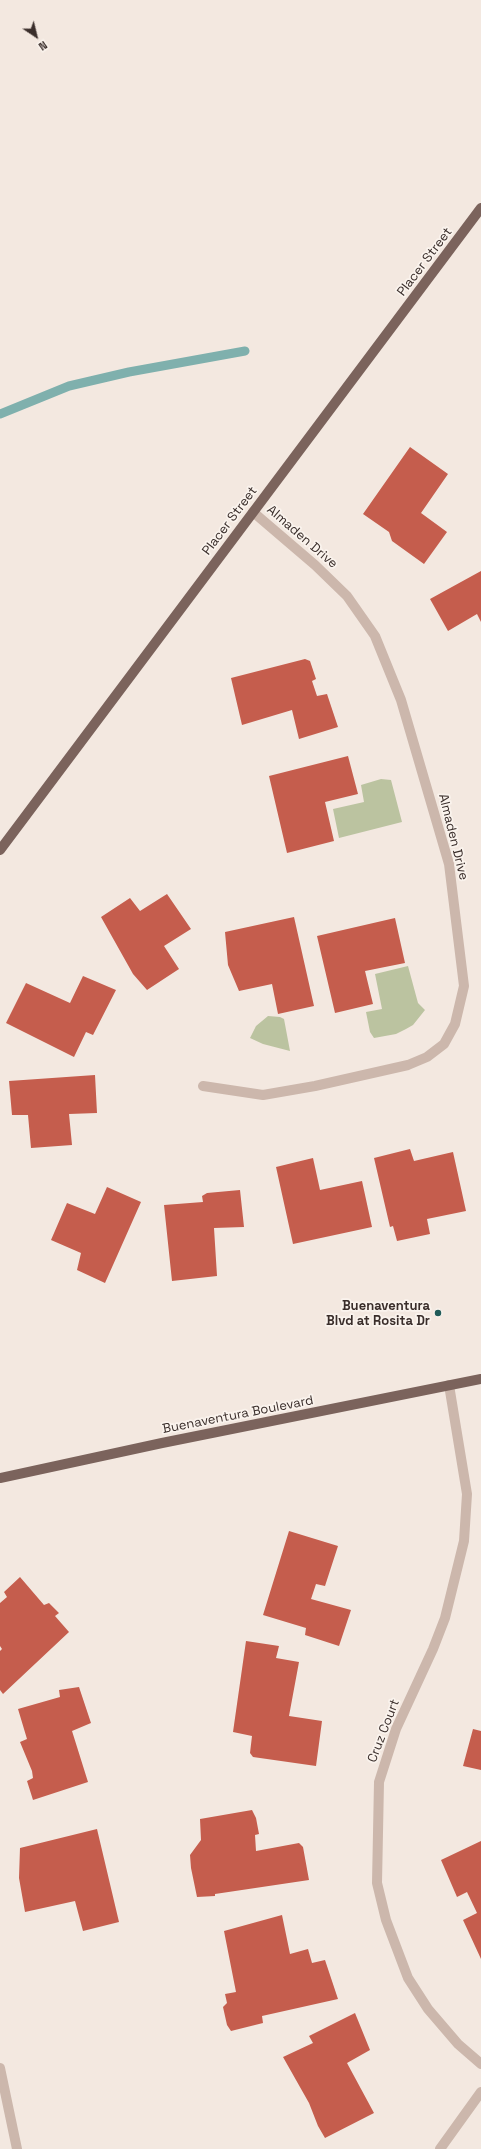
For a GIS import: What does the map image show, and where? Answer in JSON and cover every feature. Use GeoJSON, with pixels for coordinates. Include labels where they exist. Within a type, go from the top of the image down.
{"type":"FeatureCollection","features":[{"type":"Feature","properties":{"kind":"main road","name":"Placer Street"},"geometry":{"type":"LineString","coordinates":[[0,850],[481,208]]}},
{"type":"Feature","properties":{"kind":"main road","name":"Buenaventura Boulevard"},"geometry":{"type":"LineString","coordinates":[[0,1478],[162,1443],[481,1379]]}},
{"type":"Feature","properties":{"kind":"street","name":"Almaden Drive"},"geometry":{"type":"LineString","coordinates":[[203,1086],[263,1095],[315,1086],[408,1065],[427,1057],[444,1044],[455,1024],[464,986],[449,864],[401,700],[375,636],[348,596],[316,565],[253,512]]}},
{"type":"Feature","properties":{"kind":"street","name":"Cruz Court"},"geometry":{"type":"LineString","coordinates":[[449,1385],[467,1494],[464,1540],[445,1618],[433,1649],[396,1729],[379,1782],[377,1883],[386,1920],[408,1978],[428,2009],[458,2044],[481,2064]]}},
{"type":"Feature","properties":{"kind":"street"},"geometry":{"type":"LineString","coordinates":[[0,2068],[17,2149]]}},
{"type":"Feature","properties":{"kind":"street"},"geometry":{"type":"LineString","coordinates":[[440,2149],[481,2092]]}},
{"type":"Feature","properties":{"kind":"green space"},"geometry":{"type":"Polygon","coordinates":[[[381,779],[391,780],[402,822],[339,838],[333,809],[364,802],[361,785],[381,779]]]}},
{"type":"Feature","properties":{"kind":"green space"},"geometry":{"type":"Polygon","coordinates":[[[408,966],[418,1003],[425,1010],[413,1025],[406,1029],[396,1034],[374,1038],[370,1032],[366,1012],[382,1009],[375,974],[408,966]]]}},
{"type":"Feature","properties":{"kind":"green space"},"geometry":{"type":"Polygon","coordinates":[[[268,1016],[280,1017],[284,1019],[290,1051],[263,1044],[250,1038],[256,1026],[268,1016]]]}},
{"type":"Feature","properties":{"kind":"building"},"geometry":{"type":"Polygon","coordinates":[[[410,447],[448,474],[421,513],[447,532],[424,564],[392,541],[389,532],[363,514],[410,447]]]}},
{"type":"Feature","properties":{"kind":"building"},"geometry":{"type":"Polygon","coordinates":[[[481,571],[481,622],[477,614],[448,631],[430,599],[481,571]]]}},
{"type":"Feature","properties":{"kind":"building"},"geometry":{"type":"Polygon","coordinates":[[[305,659],[310,661],[316,679],[312,681],[317,696],[327,694],[338,727],[299,739],[292,710],[242,725],[231,678],[305,659]]]}},
{"type":"Feature","properties":{"kind":"building"},"geometry":{"type":"Polygon","coordinates":[[[348,756],[358,794],[325,802],[334,841],[287,853],[269,776],[348,756]]]}},
{"type":"Feature","properties":{"kind":"building"},"geometry":{"type":"Polygon","coordinates":[[[167,894],[191,929],[164,946],[179,969],[147,990],[133,974],[101,917],[130,898],[140,911],[167,894]]]}},
{"type":"Feature","properties":{"kind":"building"},"geometry":{"type":"Polygon","coordinates":[[[294,917],[314,1006],[278,1014],[272,984],[239,991],[228,965],[225,932],[294,917]]]}},
{"type":"Feature","properties":{"kind":"building"},"geometry":{"type":"Polygon","coordinates":[[[395,918],[405,963],[365,971],[373,1004],[335,1013],[317,936],[395,918]]]}},
{"type":"Feature","properties":{"kind":"building"},"geometry":{"type":"Polygon","coordinates":[[[83,976],[116,990],[93,1035],[86,1032],[74,1057],[6,1023],[26,983],[70,1003],[83,976]]]}},
{"type":"Feature","properties":{"kind":"building"},"geometry":{"type":"Polygon","coordinates":[[[95,1075],[97,1113],[69,1114],[72,1145],[31,1148],[28,1115],[12,1115],[9,1081],[95,1075]]]}},
{"type":"Feature","properties":{"kind":"building"},"geometry":{"type":"Polygon","coordinates":[[[410,1149],[414,1161],[453,1152],[466,1211],[427,1219],[430,1234],[397,1241],[393,1226],[390,1227],[374,1158],[410,1149]]]}},
{"type":"Feature","properties":{"kind":"building"},"geometry":{"type":"Polygon","coordinates":[[[313,1158],[320,1190],[362,1181],[372,1227],[293,1244],[276,1167],[313,1158]]]}},
{"type":"Feature","properties":{"kind":"building"},"geometry":{"type":"Polygon","coordinates":[[[107,1187],[141,1202],[105,1283],[77,1270],[81,1253],[51,1240],[67,1203],[95,1214],[107,1187]]]}},
{"type":"Feature","properties":{"kind":"building"},"geometry":{"type":"Polygon","coordinates":[[[240,1190],[244,1227],[214,1228],[217,1276],[172,1281],[164,1205],[203,1202],[202,1196],[207,1193],[240,1190]]]}},
{"type":"Feature","properties":{"kind":"building"},"geometry":{"type":"Polygon","coordinates":[[[289,1531],[338,1546],[325,1586],[316,1584],[311,1599],[351,1610],[339,1646],[305,1635],[306,1628],[263,1615],[289,1531]]]}},
{"type":"Feature","properties":{"kind":"building"},"geometry":{"type":"Polygon","coordinates":[[[20,1577],[44,1605],[49,1603],[59,1613],[55,1616],[69,1632],[3,1694],[0,1690],[0,1651],[2,1649],[0,1646],[0,1603],[7,1597],[4,1592],[20,1577]]]}},
{"type":"Feature","properties":{"kind":"building"},"geometry":{"type":"Polygon","coordinates":[[[246,1641],[279,1646],[276,1658],[299,1662],[289,1716],[322,1721],[316,1766],[253,1757],[250,1753],[252,1736],[233,1732],[246,1641]]]}},
{"type":"Feature","properties":{"kind":"building"},"geometry":{"type":"Polygon","coordinates":[[[79,1687],[91,1723],[72,1731],[88,1782],[33,1800],[27,1781],[33,1778],[32,1771],[20,1742],[27,1739],[18,1709],[60,1697],[59,1690],[79,1687]]]}},
{"type":"Feature","properties":{"kind":"building"},"geometry":{"type":"Polygon","coordinates":[[[473,1729],[481,1731],[481,1770],[463,1766],[473,1729]]]}},
{"type":"Feature","properties":{"kind":"building"},"geometry":{"type":"Polygon","coordinates":[[[252,1810],[256,1818],[259,1834],[255,1835],[256,1851],[299,1843],[303,1847],[309,1880],[215,1894],[215,1896],[197,1897],[190,1855],[201,1840],[200,1819],[252,1810]]]}},
{"type":"Feature","properties":{"kind":"building"},"geometry":{"type":"Polygon","coordinates":[[[97,1829],[119,1922],[83,1931],[75,1901],[25,1912],[19,1878],[20,1848],[97,1829]]]}},
{"type":"Feature","properties":{"kind":"building"},"geometry":{"type":"Polygon","coordinates":[[[481,1841],[481,1959],[463,1920],[477,1913],[467,1892],[457,1897],[441,1860],[481,1841]]]}},
{"type":"Feature","properties":{"kind":"building"},"geometry":{"type":"Polygon","coordinates":[[[282,1915],[290,1954],[308,1949],[312,1963],[325,1960],[338,1999],[262,2016],[263,2023],[231,2031],[227,2025],[223,2007],[227,2003],[225,1994],[236,1992],[224,1931],[282,1915]]]}},
{"type":"Feature","properties":{"kind":"building"},"geometry":{"type":"Polygon","coordinates":[[[355,2013],[370,2050],[347,2063],[374,2113],[325,2138],[318,2126],[309,2103],[283,2057],[313,2043],[309,2036],[355,2013]]]}},
{"type":"Feature","properties":{"kind":"waterway"},"geometry":{"type":"LineString","coordinates":[[0,414],[69,386],[129,372],[245,351]]}},
{"type":"Feature","properties":{"kind":"place","name":"Buenaventura Blvd at Rosita Dr"},"geometry":{"type":"Point","coordinates":[438,1313]}}]}
